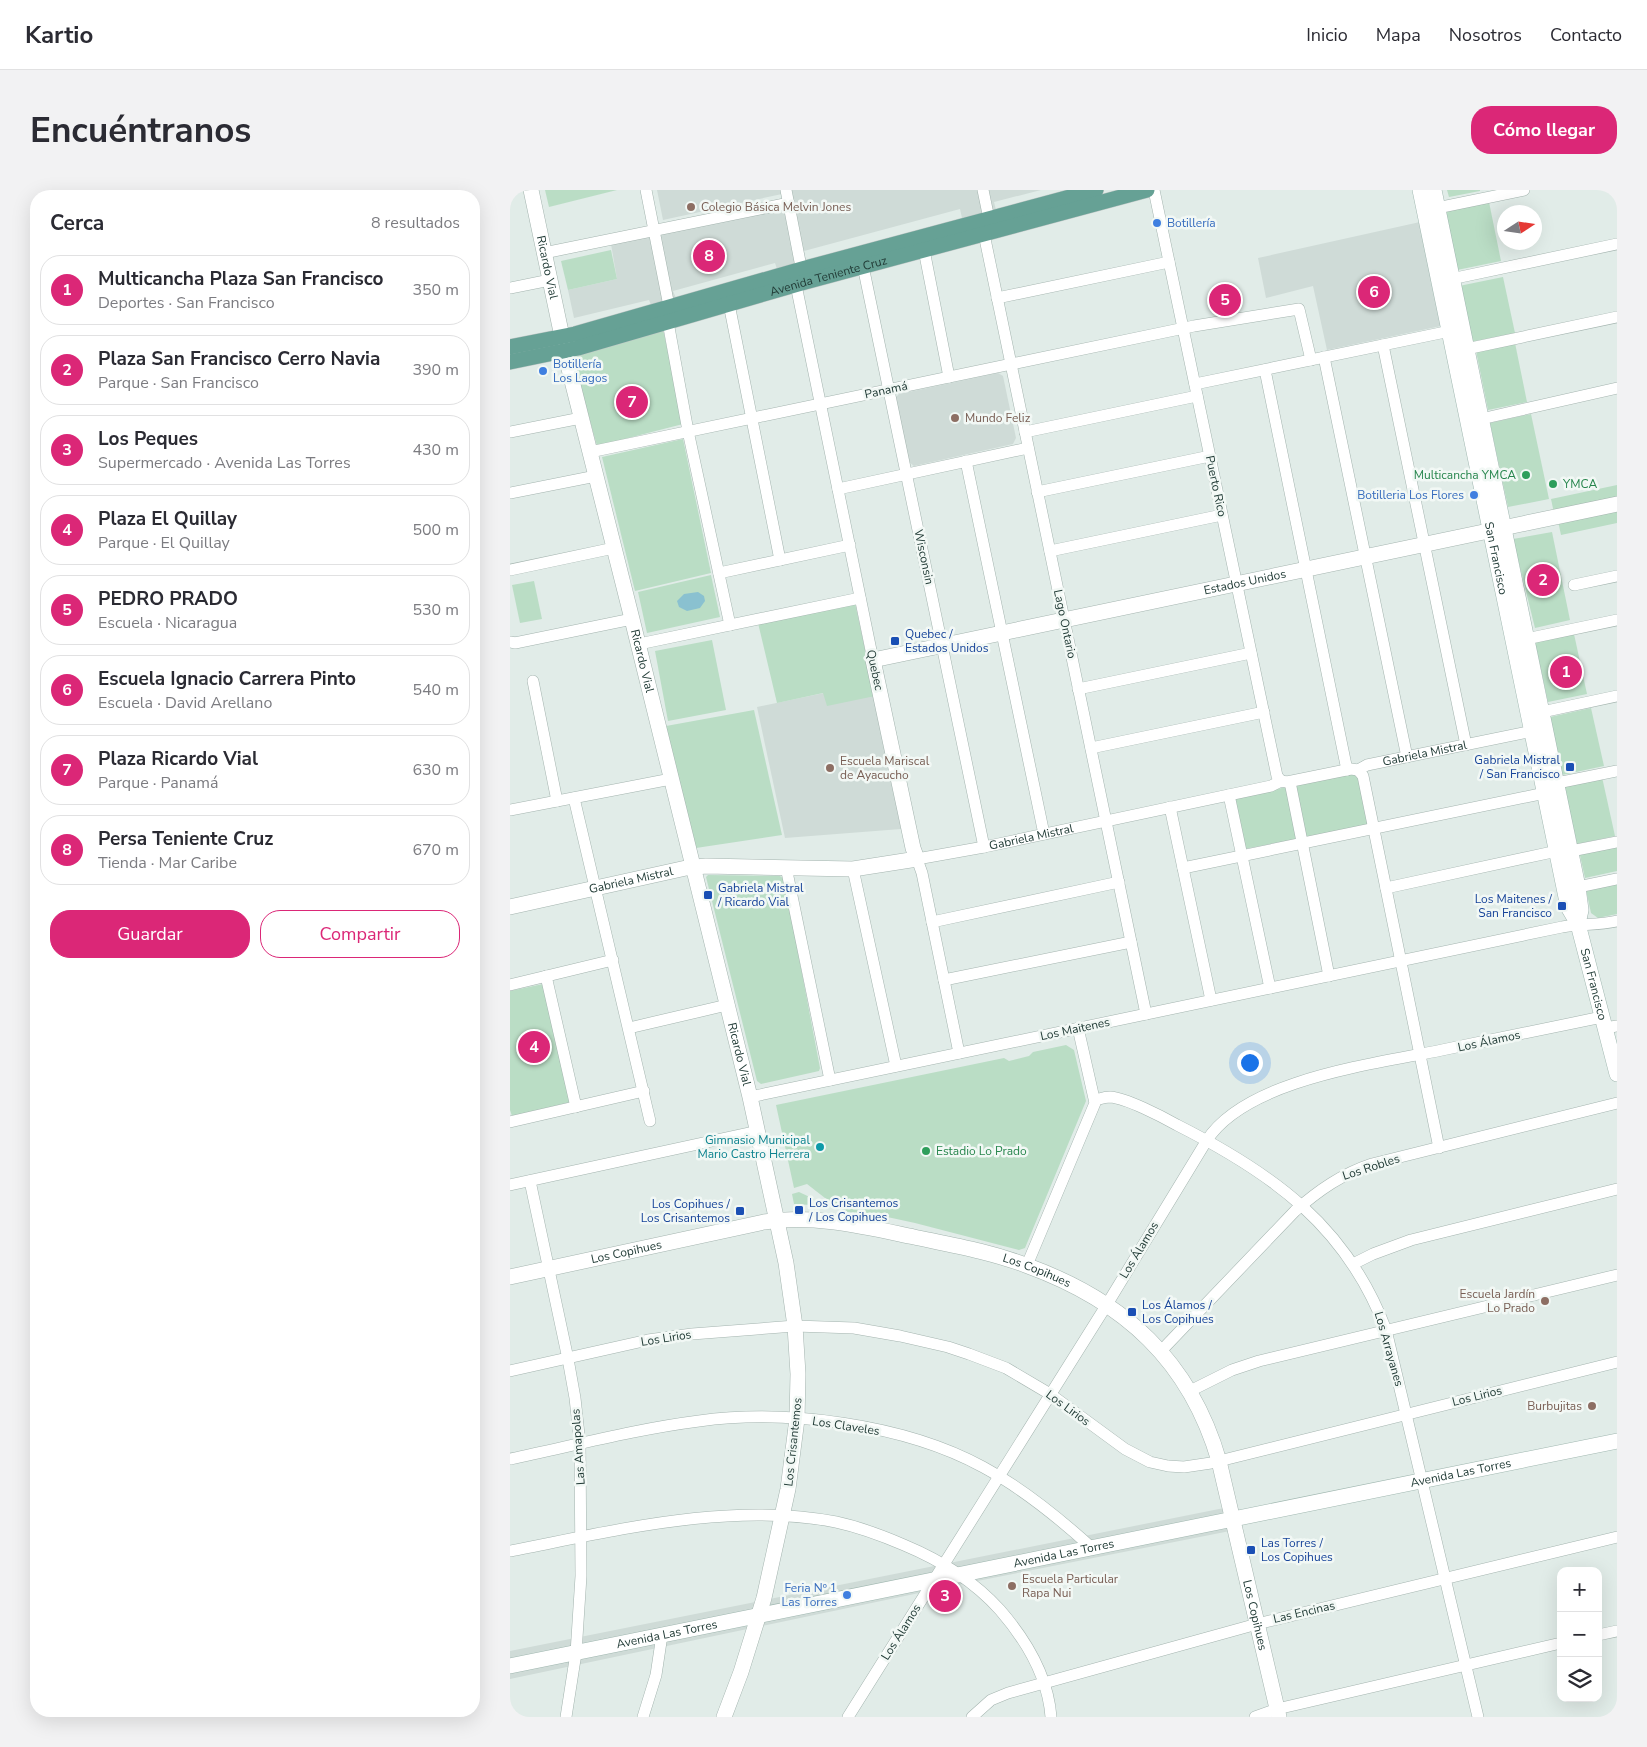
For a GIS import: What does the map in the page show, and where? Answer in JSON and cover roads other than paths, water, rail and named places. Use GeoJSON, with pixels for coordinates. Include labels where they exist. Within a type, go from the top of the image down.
{"type":"FeatureCollection","features":[{"type":"Feature","properties":{"kind":"main road","name":"Avenida Teniente Cruz"},"geometry":{"type":"LineString","coordinates":[[510,347],[563,345],[668,322],[989,219],[1096,190]]}},
{"type":"Feature","properties":{"kind":"main road","name":"Avenida Teniente Cruz"},"geometry":{"type":"LineString","coordinates":[[510,362],[563,345],[669,306],[863,266],[1147,190]]}},
{"type":"Feature","properties":{"kind":"street","name":"Ricardo Vial"},"geometry":{"type":"LineString","coordinates":[[531,190],[563,345],[758,1131]]}},
{"type":"Feature","properties":{"kind":"street"},"geometry":{"type":"LineString","coordinates":[[646,190],[669,306]]}},
{"type":"Feature","properties":{"kind":"street","name":"Quebec"},"geometry":{"type":"LineString","coordinates":[[786,190],[820,403],[913,848],[922,873],[959,1053]]}},
{"type":"Feature","properties":{"kind":"street"},"geometry":{"type":"LineString","coordinates":[[983,190],[989,219]]}},
{"type":"Feature","properties":{"kind":"street","name":"Puerto Rico"},"geometry":{"type":"LineString","coordinates":[[1154,190],[1277,776],[1285,781],[1302,843],[1329,976]]}},
{"type":"Feature","properties":{"kind":"street","name":"San Francisco"},"geometry":{"type":"LineString","coordinates":[[1420,190],[1455,330],[1551,788],[1564,851],[1568,907],[1578,924],[1608,1024],[1617,1074]]}},
{"type":"Feature","properties":{"kind":"street","name":"San Francisco"},"geometry":{"type":"LineString","coordinates":[[1434,190],[1451,279],[1455,330],[1466,349],[1481,419],[1497,530],[1526,639],[1542,712],[1539,730]]}},
{"type":"Feature","properties":{"kind":"street"},"geometry":{"type":"LineString","coordinates":[[1437,208],[1524,190]]}},
{"type":"Feature","properties":{"kind":"street"},"geometry":{"type":"LineString","coordinates":[[544,253],[789,203]]}},
{"type":"Feature","properties":{"kind":"street","name":"Lago Ontario"},"geometry":{"type":"LineString","coordinates":[[984,234],[1146,1014]]}},
{"type":"Feature","properties":{"kind":"street"},"geometry":{"type":"LineString","coordinates":[[1451,279],[1617,244]]}},
{"type":"Feature","properties":{"kind":"street"},"geometry":{"type":"LineString","coordinates":[[924,250],[949,377]]}},
{"type":"Feature","properties":{"kind":"street"},"geometry":{"type":"LineString","coordinates":[[997,298],[1169,262]]}},
{"type":"Feature","properties":{"kind":"street","name":"Wisconsin"},"geometry":{"type":"LineString","coordinates":[[863,266],[984,847]]}},
{"type":"Feature","properties":{"kind":"street"},"geometry":{"type":"LineString","coordinates":[[510,288],[550,280]]}},
{"type":"Feature","properties":{"kind":"street"},"geometry":{"type":"LineString","coordinates":[[729,304],[780,560]]}},
{"type":"Feature","properties":{"kind":"street","name":"Panamá"},"geometry":{"type":"LineString","coordinates":[[590,452],[1183,329],[1299,309],[1311,360]]}},
{"type":"Feature","properties":{"kind":"street"},"geometry":{"type":"LineString","coordinates":[[1466,349],[1617,318]]}},
{"type":"Feature","properties":{"kind":"street"},"geometry":{"type":"LineString","coordinates":[[668,322],[688,431],[730,625]]}},
{"type":"Feature","properties":{"kind":"street"},"geometry":{"type":"LineString","coordinates":[[1195,384],[1455,330]]}},
{"type":"Feature","properties":{"kind":"street"},"geometry":{"type":"LineString","coordinates":[[1383,345],[1466,745]]}},
{"type":"Feature","properties":{"kind":"street"},"geometry":{"type":"LineString","coordinates":[[1324,358],[1407,757]]}},
{"type":"Feature","properties":{"kind":"street"},"geometry":{"type":"LineString","coordinates":[[1265,370],[1306,570],[1352,770],[1363,776],[1439,1148]]}},
{"type":"Feature","properties":{"kind":"street"},"geometry":{"type":"LineString","coordinates":[[1481,419],[1617,388]]}},
{"type":"Feature","properties":{"kind":"street"},"geometry":{"type":"LineString","coordinates":[[1025,432],[1197,396]]}},
{"type":"Feature","properties":{"kind":"street"},"geometry":{"type":"LineString","coordinates":[[510,432],[581,418]]}},
{"type":"Feature","properties":{"kind":"street"},"geometry":{"type":"LineString","coordinates":[[838,488],[1028,448]]}},
{"type":"Feature","properties":{"kind":"street"},"geometry":{"type":"LineString","coordinates":[[1037,492],[1210,456]]}},
{"type":"Feature","properties":{"kind":"street"},"geometry":{"type":"LineString","coordinates":[[966,461],[1044,834]]}},
{"type":"Feature","properties":{"kind":"street"},"geometry":{"type":"LineString","coordinates":[[510,493],[596,476]]}},
{"type":"Feature","properties":{"kind":"street","name":"Estados Unidos"},"geometry":{"type":"LineString","coordinates":[[873,660],[1617,504]]}},
{"type":"Feature","properties":{"kind":"street"},"geometry":{"type":"LineString","coordinates":[[1050,550],[1222,515]]}},
{"type":"Feature","properties":{"kind":"street"},"geometry":{"type":"LineString","coordinates":[[719,573],[850,545]]}},
{"type":"Feature","properties":{"kind":"street"},"geometry":{"type":"LineString","coordinates":[[510,570],[614,548]]}},
{"type":"Feature","properties":{"kind":"street"},"geometry":{"type":"LineString","coordinates":[[1574,585],[1617,576]]}},
{"type":"Feature","properties":{"kind":"street"},"geometry":{"type":"LineString","coordinates":[[638,644],[860,598]]}},
{"type":"Feature","properties":{"kind":"street"},"geometry":{"type":"LineString","coordinates":[[510,642],[515,644],[632,619]]}},
{"type":"Feature","properties":{"kind":"street"},"geometry":{"type":"LineString","coordinates":[[1526,639],[1617,620]]}},
{"type":"Feature","properties":{"kind":"street"},"geometry":{"type":"LineString","coordinates":[[1078,689],[1251,653]]}},
{"type":"Feature","properties":{"kind":"street"},"geometry":{"type":"LineString","coordinates":[[533,682],[557,801]]}},
{"type":"Feature","properties":{"kind":"street"},"geometry":{"type":"LineString","coordinates":[[1542,712],[1617,696]]}},
{"type":"Feature","properties":{"kind":"street"},"geometry":{"type":"LineString","coordinates":[[1091,748],[1264,712]]}},
{"type":"Feature","properties":{"kind":"street","name":"Gabriela Mistral"},"geometry":{"type":"LineString","coordinates":[[510,907],[671,870],[694,867],[854,869],[917,859],[984,847],[1271,786],[1285,781],[1352,770],[1367,765],[1539,730]]}},
{"type":"Feature","properties":{"kind":"street"},"geometry":{"type":"LineString","coordinates":[[1183,868],[1374,828],[1551,788],[1617,770]]}},
{"type":"Feature","properties":{"kind":"street"},"geometry":{"type":"LineString","coordinates":[[510,810],[671,779]]}},
{"type":"Feature","properties":{"kind":"street"},"geometry":{"type":"LineString","coordinates":[[1229,795],[1270,988]]}},
{"type":"Feature","properties":{"kind":"street"},"geometry":{"type":"LineString","coordinates":[[574,798],[650,1121]]}},
{"type":"Feature","properties":{"kind":"street"},"geometry":{"type":"LineString","coordinates":[[1170,807],[1211,1000]]}},
{"type":"Feature","properties":{"kind":"street"},"geometry":{"type":"LineString","coordinates":[[1386,888],[1564,851],[1617,842]]}},
{"type":"Feature","properties":{"kind":"street","name":"San Francisco"},"geometry":{"type":"LineString","coordinates":[[1564,851],[1578,887],[1581,910],[1578,924]]}},
{"type":"Feature","properties":{"kind":"street"},"geometry":{"type":"LineString","coordinates":[[786,867],[830,1080]]}},
{"type":"Feature","properties":{"kind":"street"},"geometry":{"type":"LineString","coordinates":[[854,869],[896,1066]]}},
{"type":"Feature","properties":{"kind":"street"},"geometry":{"type":"LineString","coordinates":[[1578,887],[1617,879]]}},
{"type":"Feature","properties":{"kind":"street"},"geometry":{"type":"LineString","coordinates":[[932,922],[1119,882]]}},
{"type":"Feature","properties":{"kind":"street","name":"Los Maitenes"},"geometry":{"type":"LineString","coordinates":[[750,1097],[1578,924],[1599,924],[1617,921]]}},
{"type":"Feature","properties":{"kind":"street"},"geometry":{"type":"LineString","coordinates":[[944,980],[1131,942]]}},
{"type":"Feature","properties":{"kind":"street"},"geometry":{"type":"LineString","coordinates":[[510,984],[613,960]]}},
{"type":"Feature","properties":{"kind":"street"},"geometry":{"type":"LineString","coordinates":[[546,976],[576,1107]]}},
{"type":"Feature","properties":{"kind":"street"},"geometry":{"type":"LineString","coordinates":[[629,1028],[727,1005]]}},
{"type":"Feature","properties":{"kind":"street","name":"Los Álamos"},"geometry":{"type":"LineString","coordinates":[[848,1717],[1106,1306],[1212,1132],[1226,1119],[1248,1104],[1275,1091],[1325,1074],[1420,1055],[1608,1024]]}},
{"type":"Feature","properties":{"kind":"street"},"geometry":{"type":"LineString","coordinates":[[1027,1265],[1094,1107],[1078,1028]]}},
{"type":"Feature","properties":{"kind":"street"},"geometry":{"type":"LineString","coordinates":[[510,1122],[644,1091]]}},
{"type":"Feature","properties":{"kind":"street","name":"Los Arrayanes"},"geometry":{"type":"LineString","coordinates":[[1094,1100],[1111,1097],[1127,1102],[1207,1140],[1256,1169],[1302,1204],[1330,1234],[1353,1264],[1372,1296],[1386,1330],[1478,1717]]}},
{"type":"Feature","properties":{"kind":"street","name":"Los Robles"},"geometry":{"type":"LineString","coordinates":[[1161,1351],[1302,1204],[1325,1186],[1349,1173],[1372,1164],[1617,1103]]}},
{"type":"Feature","properties":{"kind":"street"},"geometry":{"type":"LineString","coordinates":[[510,1185],[758,1131]]}},
{"type":"Feature","properties":{"kind":"street","name":"Los Crisantemos"},"geometry":{"type":"LineString","coordinates":[[724,1717],[759,1615],[783,1516],[795,1450],[797,1419],[798,1374],[795,1326],[788,1272],[758,1131]]}},
{"type":"Feature","properties":{"kind":"street","name":"Las Amapolas"},"geometry":{"type":"LineString","coordinates":[[530,1181],[568,1359],[580,1444],[582,1557],[576,1653],[566,1717]]}},
{"type":"Feature","properties":{"kind":"street"},"geometry":{"type":"LineString","coordinates":[[1353,1264],[1379,1251],[1411,1240],[1617,1189]]}},
{"type":"Feature","properties":{"kind":"street","name":"Los Copihues"},"geometry":{"type":"LineString","coordinates":[[510,1278],[776,1220],[803,1219],[862,1226],[960,1247],[1027,1265],[1066,1282],[1106,1306],[1135,1327],[1161,1351],[1190,1391],[1206,1422],[1219,1460],[1278,1713]]}},
{"type":"Feature","properties":{"kind":"street"},"geometry":{"type":"LineString","coordinates":[[1190,1391],[1232,1370],[1259,1361],[1617,1275]]}},
{"type":"Feature","properties":{"kind":"street","name":"Los Lirios"},"geometry":{"type":"LineString","coordinates":[[510,1371],[673,1336],[795,1326],[824,1326],[861,1330],[900,1336],[948,1347],[1006,1368],[1050,1394],[1125,1449],[1150,1462],[1184,1467],[1617,1362]]}},
{"type":"Feature","properties":{"kind":"street","name":"Los Claveles"},"geometry":{"type":"LineString","coordinates":[[510,1459],[701,1420],[744,1417],[797,1419],[869,1428],[920,1441],[964,1457],[999,1476],[1069,1528],[1092,1548]]}},
{"type":"Feature","properties":{"kind":"street","name":"Avenida Las Torres"},"geometry":{"type":"LineString","coordinates":[[510,1666],[1617,1441]]}},
{"type":"Feature","properties":{"kind":"street"},"geometry":{"type":"LineString","coordinates":[[510,1552],[666,1522],[743,1516],[783,1516],[834,1522],[869,1531],[923,1553],[944,1564],[981,1591],[1005,1616],[1024,1643],[1044,1683],[1051,1717]]}},
{"type":"Feature","properties":{"kind":"street","name":"Las Encinas"},"geometry":{"type":"LineString","coordinates":[[972,1717],[985,1704],[999,1696],[1044,1683],[1258,1624],[1617,1537]]}},
{"type":"Feature","properties":{"kind":"street"},"geometry":{"type":"LineString","coordinates":[[1602,1634],[1617,1631]]}},
{"type":"Feature","properties":{"kind":"street"},"geometry":{"type":"LineString","coordinates":[[643,1717],[656,1675],[662,1635]]}},
{"type":"Feature","properties":{"kind":"street"},"geometry":{"type":"LineString","coordinates":[[1255,1717],[1278,1713],[1557,1644]]}},
{"type":"Feature","properties":{"kind":"water"},"geometry":{"type":"Polygon","coordinates":[[[698,592],[704,596],[705,601],[700,608],[687,611],[679,607],[677,601],[684,594],[698,592]]]}},
{"type":"Feature","properties":{"kind":"place","name":"Colegio Básica Melvin Jones"},"geometry":{"type":"Point","coordinates":[691,207]}},
{"type":"Feature","properties":{"kind":"place","name":"Botillería"},"geometry":{"type":"Point","coordinates":[1157,223]}},
{"type":"Feature","properties":{"kind":"place","name":"Persa Teniente Cruz"},"geometry":{"type":"Point","coordinates":[709,256]}},
{"type":"Feature","properties":{"kind":"place","name":"Escuela Ignacio Carrera Pinto"},"geometry":{"type":"Point","coordinates":[1374,292]}},
{"type":"Feature","properties":{"kind":"place","name":"PEDRO PRADO"},"geometry":{"type":"Point","coordinates":[1225,300]}},
{"type":"Feature","properties":{"kind":"place","name":"Botillería Los Lagos"},"geometry":{"type":"Point","coordinates":[543,371]}},
{"type":"Feature","properties":{"kind":"place","name":"Plaza Ricardo Vial"},"geometry":{"type":"Point","coordinates":[632,402]}},
{"type":"Feature","properties":{"kind":"place","name":"Mundo Feliz"},"geometry":{"type":"Point","coordinates":[955,418]}},
{"type":"Feature","properties":{"kind":"place","name":"Multicancha YMCA"},"geometry":{"type":"Point","coordinates":[1526,475]}},
{"type":"Feature","properties":{"kind":"place","name":"YMCA"},"geometry":{"type":"Point","coordinates":[1553,484]}},
{"type":"Feature","properties":{"kind":"place","name":"Botilleria Los Flores"},"geometry":{"type":"Point","coordinates":[1474,495]}},
{"type":"Feature","properties":{"kind":"place","name":"Plaza San Francisco Cerro Navia"},"geometry":{"type":"Point","coordinates":[1543,580]}},
{"type":"Feature","properties":{"kind":"place","name":"Quebec / Estados Unidos"},"geometry":{"type":"Point","coordinates":[895,641]}},
{"type":"Feature","properties":{"kind":"place","name":"Multicancha Plaza San Francisco"},"geometry":{"type":"Point","coordinates":[1566,672]}},
{"type":"Feature","properties":{"kind":"place","name":"Gabriela Mistral / San Francisco"},"geometry":{"type":"Point","coordinates":[1570,767]}},
{"type":"Feature","properties":{"kind":"place","name":"Escuela Mariscal de Ayacucho"},"geometry":{"type":"Point","coordinates":[830,768]}},
{"type":"Feature","properties":{"kind":"place","name":"Gabriela Mistral / Ricardo Vial"},"geometry":{"type":"Point","coordinates":[708,895]}},
{"type":"Feature","properties":{"kind":"place","name":"Los Maitenes / San Francisco"},"geometry":{"type":"Point","coordinates":[1562,906]}},
{"type":"Feature","properties":{"kind":"place","name":"Plaza El Quillay"},"geometry":{"type":"Point","coordinates":[534,1047]}},
{"type":"Feature","properties":{"kind":"place","name":"Gimnasio Municipal Mario Castro Herrera"},"geometry":{"type":"Point","coordinates":[820,1147]}},
{"type":"Feature","properties":{"kind":"place","name":"Estadio Lo Prado"},"geometry":{"type":"Point","coordinates":[926,1151]}},
{"type":"Feature","properties":{"kind":"place","name":"Los Crisantemos / Los Copihues"},"geometry":{"type":"Point","coordinates":[799,1210]}},
{"type":"Feature","properties":{"kind":"place","name":"Los Copihues / Los Crisantemos"},"geometry":{"type":"Point","coordinates":[740,1211]}},
{"type":"Feature","properties":{"kind":"place","name":"Escuela Jardín Lo Prado"},"geometry":{"type":"Point","coordinates":[1545,1301]}},
{"type":"Feature","properties":{"kind":"place","name":"Los Álamos / Los Copihues"},"geometry":{"type":"Point","coordinates":[1132,1312]}},
{"type":"Feature","properties":{"kind":"place","name":"Burbujitas"},"geometry":{"type":"Point","coordinates":[1592,1406]}},
{"type":"Feature","properties":{"kind":"place","name":"Las Torres / Los Copihues"},"geometry":{"type":"Point","coordinates":[1251,1550]}},
{"type":"Feature","properties":{"kind":"place","name":"Escuela Particular Rapa Nui"},"geometry":{"type":"Point","coordinates":[1012,1586]}},
{"type":"Feature","properties":{"kind":"place","name":"Feria Nº 1 Las Torres"},"geometry":{"type":"Point","coordinates":[847,1595]}},
{"type":"Feature","properties":{"kind":"place","name":"Los Peques"},"geometry":{"type":"Point","coordinates":[945,1596]}}]}
